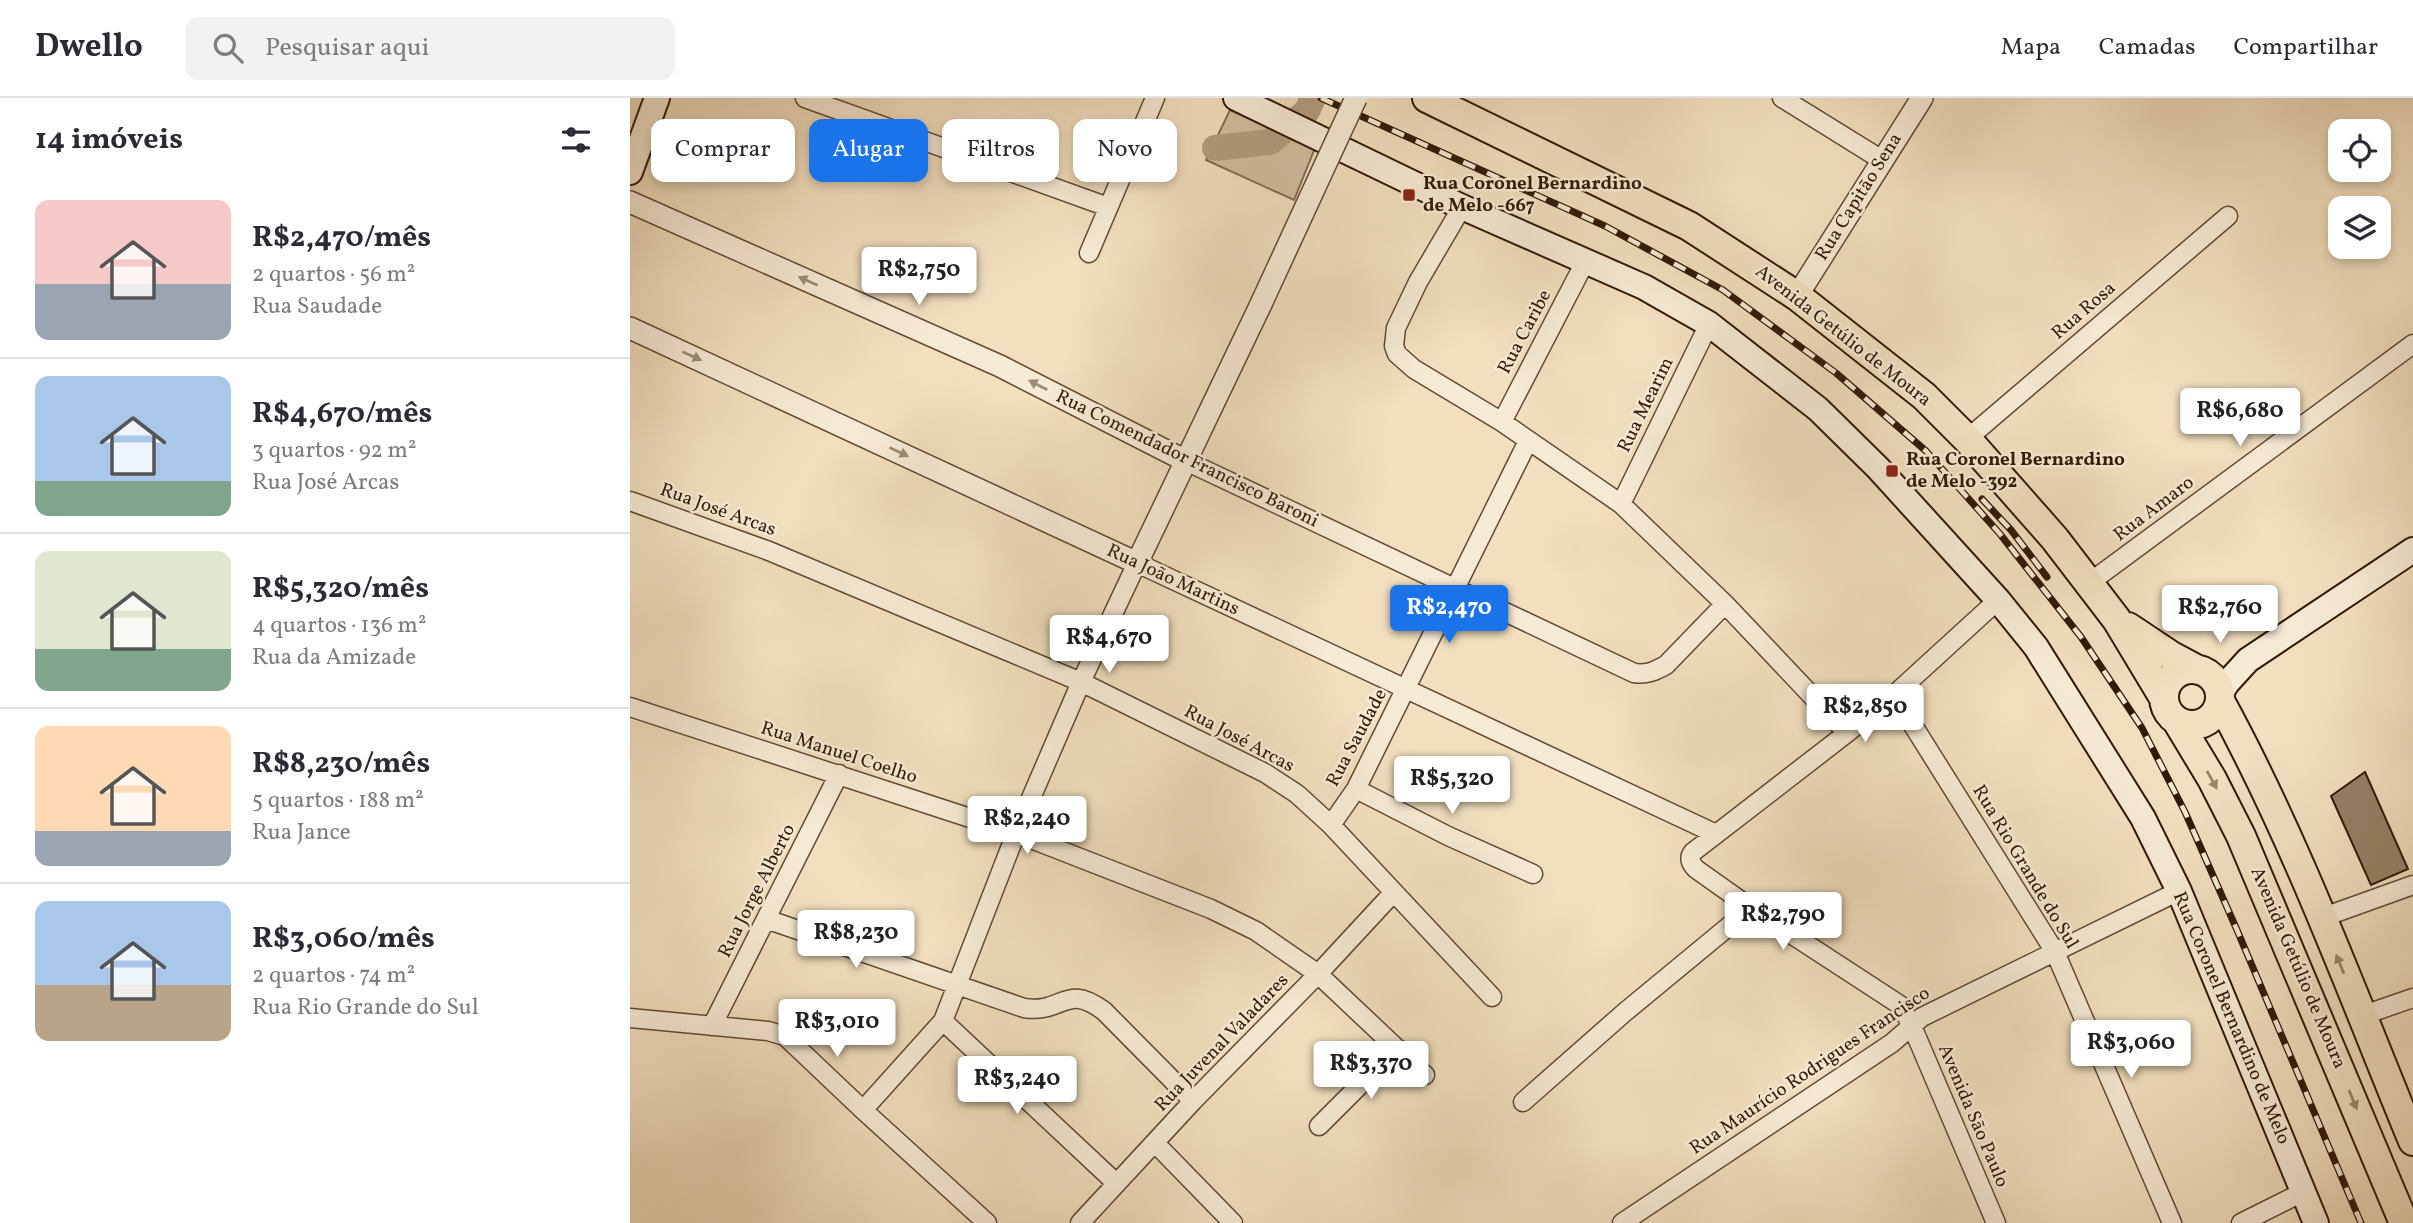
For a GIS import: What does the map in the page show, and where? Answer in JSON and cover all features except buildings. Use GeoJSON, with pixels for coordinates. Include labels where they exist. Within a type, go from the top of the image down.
{"type":"FeatureCollection","features":[{"type":"Feature","properties":{"kind":"main road"},"geometry":{"type":"LineString","coordinates":[[630,172],[657,98]]}},
{"type":"Feature","properties":{"kind":"main road","name":"Rua Coronel Bernardino de Melo"},"geometry":{"type":"LineString","coordinates":[[1236,98],[1462,207],[1644,287],[1709,324],[1818,409],[1878,468],[1998,600],[2036,647],[2093,734],[2143,818],[2179,891],[2316,1223]]}},
{"type":"Feature","properties":{"kind":"main road","name":"Avenida Getúlio de Moura"},"geometry":{"type":"LineString","coordinates":[[1427,98],[1689,226],[1797,296],[1924,396],[1967,439],[2055,539],[2117,620],[2212,779],[2241,836],[2404,1223]]}},
{"type":"Feature","properties":{"kind":"main road"},"geometry":{"type":"LineString","coordinates":[[2248,660],[2201,671],[2186,670],[2174,676],[2167,686],[2171,709],[2190,725],[2204,723],[2215,714],[2220,698],[2235,673],[2248,660],[2412,552]]}},
{"type":"Feature","properties":{"kind":"main road","name":"Avenida Getúlio de Moura"},"geometry":{"type":"LineString","coordinates":[[2117,620],[2170,655],[2201,671]]}},
{"type":"Feature","properties":{"kind":"main road"},"geometry":{"type":"LineString","coordinates":[[2201,671],[2215,681],[2220,698]]}},
{"type":"Feature","properties":{"kind":"main road","name":"Avenida Getúlio de Moura"},"geometry":{"type":"LineString","coordinates":[[2220,698],[2263,782],[2413,1141]]}},
{"type":"Feature","properties":{"kind":"street"},"geometry":{"type":"LineString","coordinates":[[805,98],[1108,207]]}},
{"type":"Feature","properties":{"kind":"street"},"geometry":{"type":"LineString","coordinates":[[1089,253],[1155,98]]}},
{"type":"Feature","properties":{"kind":"street"},"geometry":{"type":"LineString","coordinates":[[863,1110],[943,1021],[1016,833],[1081,682],[1356,98]]}},
{"type":"Feature","properties":{"kind":"street"},"geometry":{"type":"LineString","coordinates":[[1782,98],[1882,160]]}},
{"type":"Feature","properties":{"kind":"street","name":"Rua Capitão Sena"},"geometry":{"type":"LineString","coordinates":[[1797,296],[1922,98]]}},
{"type":"Feature","properties":{"kind":"street","name":"Rua Comendador Francisco Baroni"},"geometry":{"type":"LineString","coordinates":[[630,202],[1000,366],[1186,461],[1622,668],[1643,674],[1666,665],[1725,604]]}},
{"type":"Feature","properties":{"kind":"street"},"geometry":{"type":"LineString","coordinates":[[1462,207],[1396,328],[1394,346],[1397,354],[1414,369],[1502,422],[1621,504],[1725,604],[1847,733]]}},
{"type":"Feature","properties":{"kind":"street","name":"Rua Rosa"},"geometry":{"type":"LineString","coordinates":[[1967,439],[2228,216]]}},
{"type":"Feature","properties":{"kind":"street","name":"Rua Caribe"},"geometry":{"type":"LineString","coordinates":[[1502,422],[1585,262]]}},
{"type":"Feature","properties":{"kind":"street","name":"Rua Mearim"},"geometry":{"type":"LineString","coordinates":[[1621,504],[1709,324]]}},
{"type":"Feature","properties":{"kind":"street","name":"Rua João Martins"},"geometry":{"type":"LineString","coordinates":[[630,328],[1716,834]]}},
{"type":"Feature","properties":{"kind":"street","name":"Rua Amaro"},"geometry":{"type":"LineString","coordinates":[[2090,583],[2413,344]]}},
{"type":"Feature","properties":{"kind":"street","name":"Rua Saudade"},"geometry":{"type":"LineString","coordinates":[[1331,825],[1356,789],[1528,441]]}},
{"type":"Feature","properties":{"kind":"street","name":"Rua José Arcas"},"geometry":{"type":"LineString","coordinates":[[630,501],[769,551],[1081,682],[1265,774],[1297,794],[1331,825],[1492,997]]}},
{"type":"Feature","properties":{"kind":"street"},"geometry":{"type":"LineString","coordinates":[[1716,834],[1894,695],[1998,600]]}},
{"type":"Feature","properties":{"kind":"street","name":"Rua Rio Grande do Sul"},"geometry":{"type":"LineString","coordinates":[[1894,695],[2055,952],[2172,1223]]}},
{"type":"Feature","properties":{"kind":"street","name":"Rua Manuel Coelho"},"geometry":{"type":"LineString","coordinates":[[630,707],[1016,833],[1211,909],[1256,930],[1318,974],[1425,1075]]}},
{"type":"Feature","properties":{"kind":"street","name":"Rua Jorge Alberto"},"geometry":{"type":"LineString","coordinates":[[712,1026],[839,774]]}},
{"type":"Feature","properties":{"kind":"street"},"geometry":{"type":"LineString","coordinates":[[1356,789],[1448,836],[1533,874]]}},
{"type":"Feature","properties":{"kind":"street","name":"Avenida São Paulo"},"geometry":{"type":"LineString","coordinates":[[1716,834],[1693,852],[1690,860],[1696,869],[1751,908],[1892,999],[1906,1013],[1996,1223]]}},
{"type":"Feature","properties":{"kind":"street"},"geometry":{"type":"LineString","coordinates":[[2321,918],[2413,885]]}},
{"type":"Feature","properties":{"kind":"street","name":"Rua Maurício Rodrigues Francisco"},"geometry":{"type":"LineString","coordinates":[[1622,1223],[1892,1043],[1932,1011],[2179,891]]}},
{"type":"Feature","properties":{"kind":"street","name":"Rua Juvenal Valadares"},"geometry":{"type":"LineString","coordinates":[[1080,1223],[1394,892]]}},
{"type":"Feature","properties":{"kind":"street"},"geometry":{"type":"LineString","coordinates":[[1523,1102],[1625,1012],[1751,908]]}},
{"type":"Feature","properties":{"kind":"street"},"geometry":{"type":"LineString","coordinates":[[766,919],[1024,1008],[1051,1008],[1069,999],[1091,1001],[1193,1101]]}},
{"type":"Feature","properties":{"kind":"street"},"geometry":{"type":"LineString","coordinates":[[2361,1016],[2413,998]]}},
{"type":"Feature","properties":{"kind":"street"},"geometry":{"type":"LineString","coordinates":[[630,1018],[768,1031],[785,1036],[987,1223]]}},
{"type":"Feature","properties":{"kind":"street"},"geometry":{"type":"LineString","coordinates":[[943,1021],[1116,1183]]}},
{"type":"Feature","properties":{"kind":"street"},"geometry":{"type":"LineString","coordinates":[[1319,1126],[1397,1048]]}},
{"type":"Feature","properties":{"kind":"street"},"geometry":{"type":"LineString","coordinates":[[1155,1143],[1233,1223]]}},
{"type":"Feature","properties":{"kind":"street"},"geometry":{"type":"LineString","coordinates":[[2241,1223],[2303,1192]]}},
{"type":"Feature","properties":{"kind":"shaded area"},"geometry":{"type":"Polygon","coordinates":[[[1230,110],[1315,148],[1294,200],[1206,160],[1230,110]]]}},
{"type":"Feature","properties":{"kind":"waterway"},"geometry":{"type":"LineString","coordinates":[[1215,148],[1270,142],[1307,111],[1313,98]]}},
{"type":"Feature","properties":{"kind":"railway"},"geometry":{"type":"LineString","coordinates":[[1321,98],[1605,226],[1723,290],[1836,373],[1926,451],[2000,534],[2081,637],[2142,728],[2185,812],[2361,1223]]}},
{"type":"Feature","properties":{"kind":"railway"},"geometry":{"type":"LineString","coordinates":[[1982,499],[2011,530],[2047,577]]}},
{"type":"Feature","properties":{"kind":"place","name":"Rua Coronel Bernardino de Melo -667"},"geometry":{"type":"Point","coordinates":[1409,195]}},
{"type":"Feature","properties":{"kind":"place","name":"Rua Coronel Bernardino de Melo -392"},"geometry":{"type":"Point","coordinates":[1892,471]}}]}
